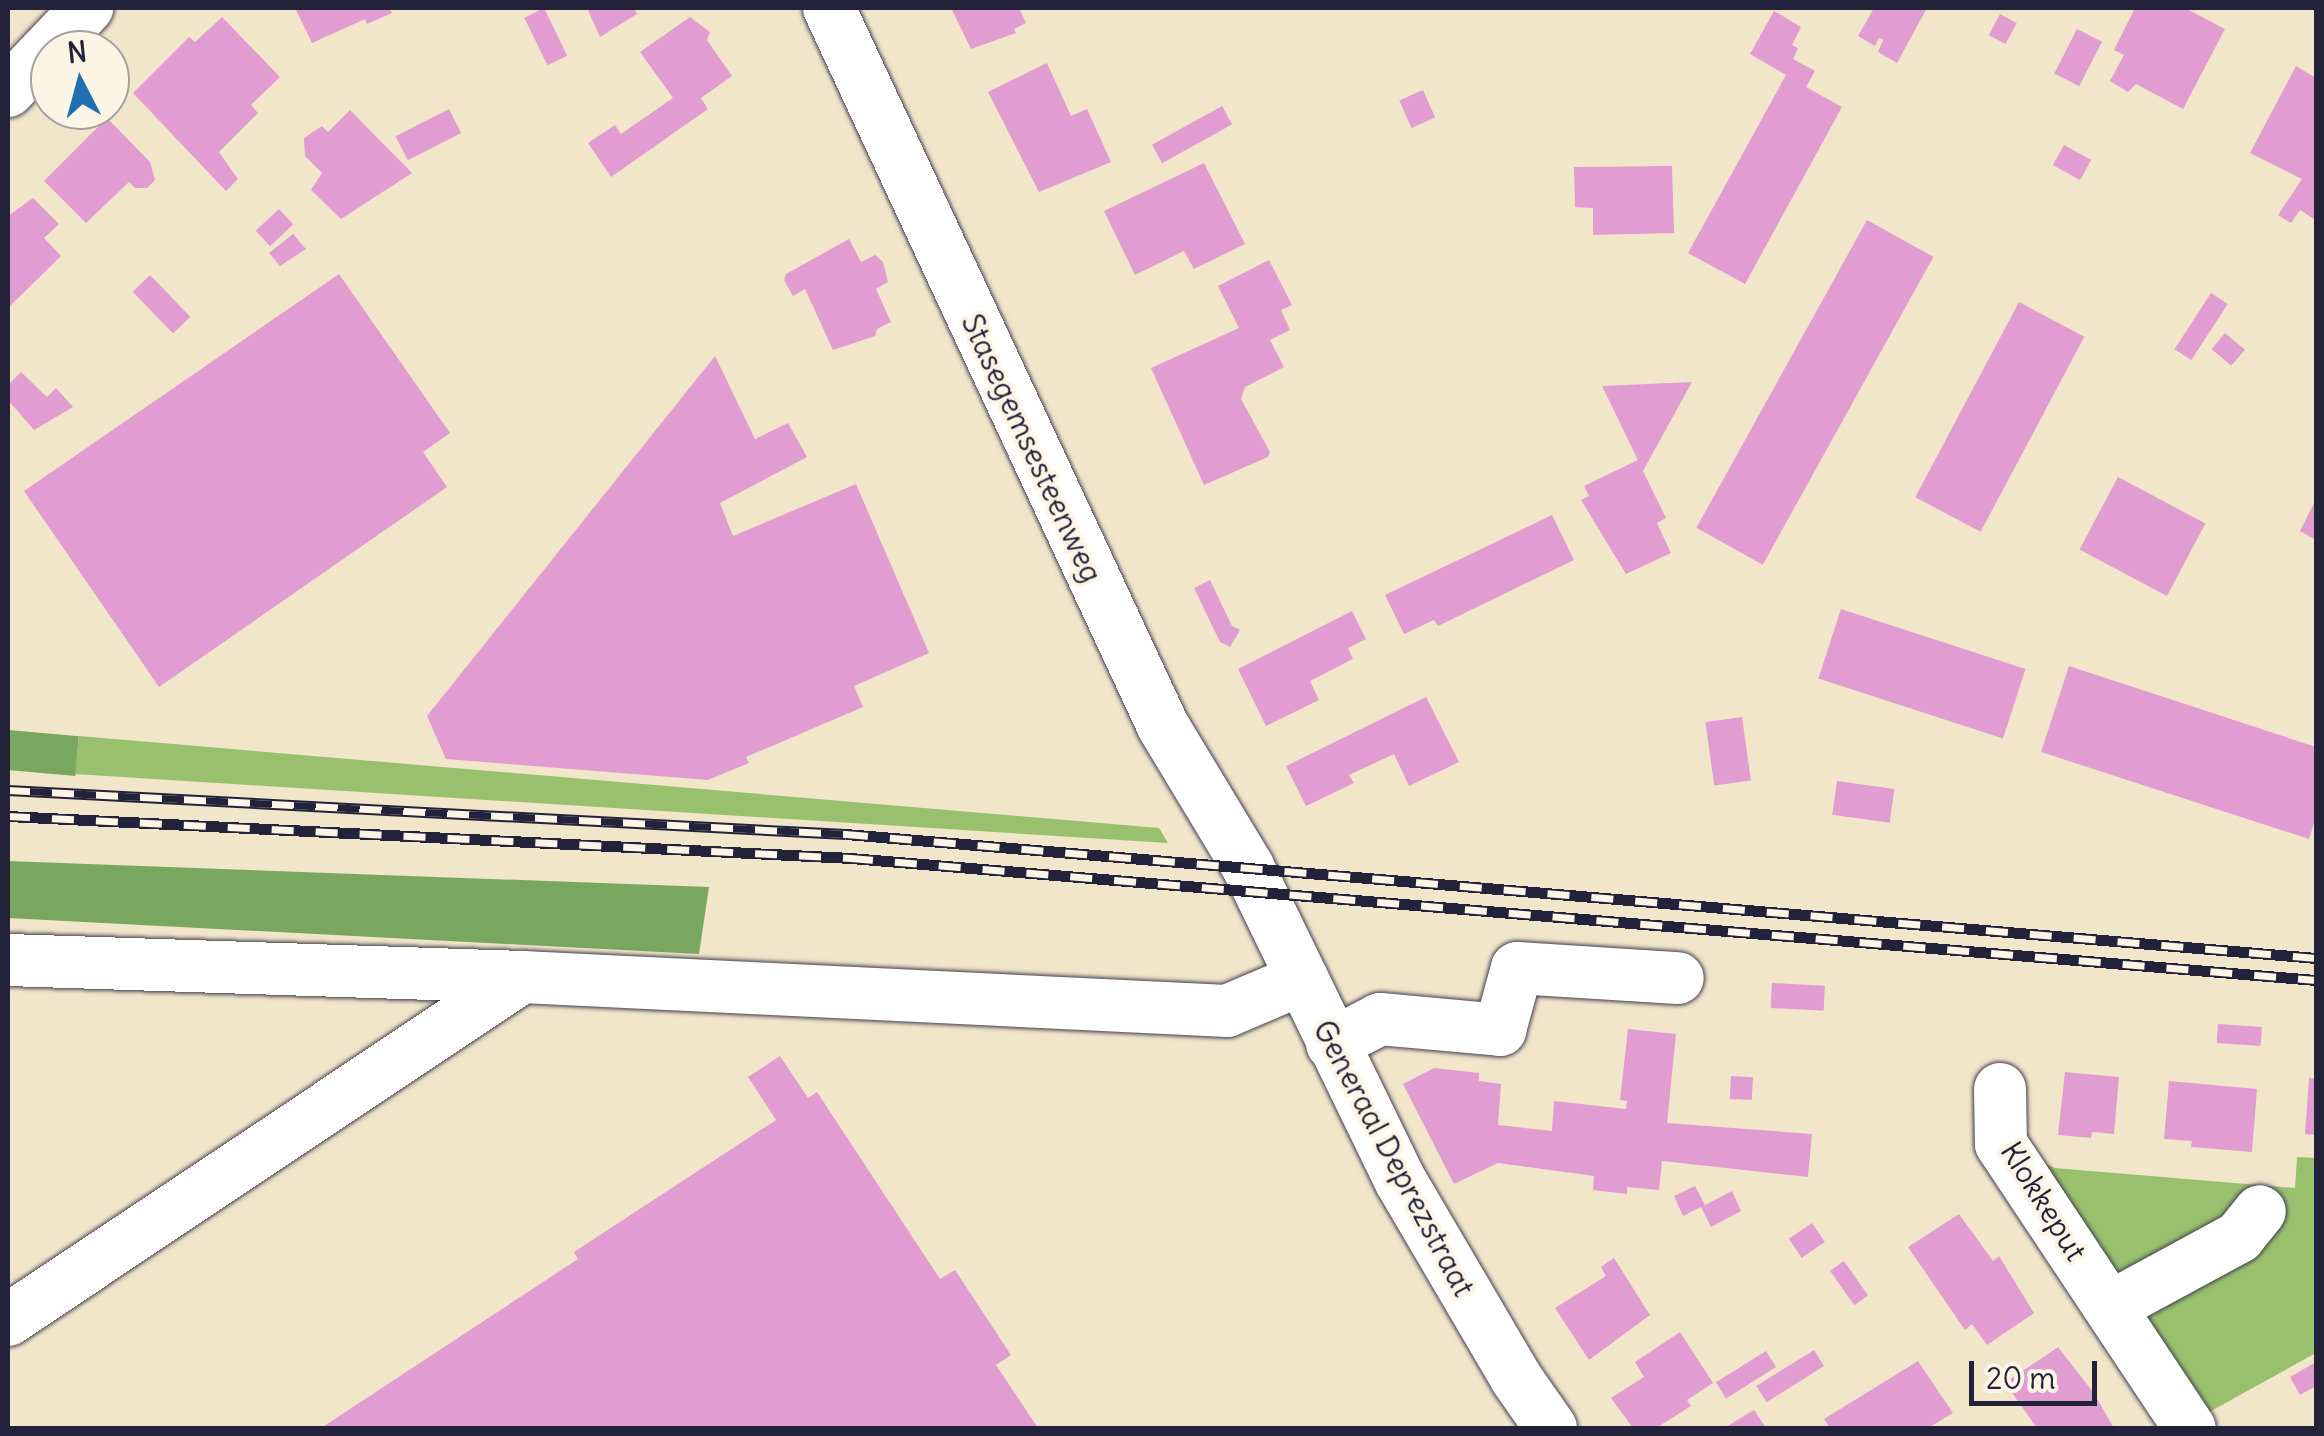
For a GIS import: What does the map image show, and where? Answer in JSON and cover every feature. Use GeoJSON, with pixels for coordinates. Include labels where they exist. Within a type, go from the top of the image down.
{"type":"FeatureCollection","features":[{"type":"Feature","properties":{"kind":"street"},"geometry":{"type":"LineString","coordinates":[[8,91],[87,8]]}},
{"type":"Feature","properties":{"kind":"street","name":"Stasegemsesteenweg"},"geometry":{"type":"LineString","coordinates":[[829,8],[1155,709],[1254,879]]}},
{"type":"Feature","properties":{"kind":"street","name":"Generaal Deprezstraat"},"geometry":{"type":"LineString","coordinates":[[1254,879],[1418,1213],[1516,1378],[1551,1428]]}},
{"type":"Feature","properties":{"kind":"street"},"geometry":{"type":"LineString","coordinates":[[8,960],[522,976],[1227,1011],[1302,979]]}},
{"type":"Feature","properties":{"kind":"street"},"geometry":{"type":"LineString","coordinates":[[1332,1044],[1380,1019],[1500,1030],[1517,968],[1678,978]]}},
{"type":"Feature","properties":{"kind":"street"},"geometry":{"type":"LineString","coordinates":[[8,1320],[522,976]]}},
{"type":"Feature","properties":{"kind":"street","name":"Klokkeput"},"geometry":{"type":"LineString","coordinates":[[2000,1089],[2000,1144],[2112,1306],[2190,1428]]}},
{"type":"Feature","properties":{"kind":"street"},"geometry":{"type":"LineString","coordinates":[[2112,1306],[2239,1237],[2260,1211]]}},
{"type":"Feature","properties":{"kind":"green space"},"geometry":{"type":"Polygon","coordinates":[[[8,730],[79,736],[75,776],[8,770],[8,730]]]}},
{"type":"Feature","properties":{"kind":"green space"},"geometry":{"type":"Polygon","coordinates":[[[79,736],[1159,828],[1168,843],[75,774],[79,736]]]}},
{"type":"Feature","properties":{"kind":"green space"},"geometry":{"type":"Polygon","coordinates":[[[8,861],[709,887],[699,954],[8,918],[8,861]]]}},
{"type":"Feature","properties":{"kind":"green space"},"geometry":{"type":"Polygon","coordinates":[[[2297,1157],[2316,1158],[2316,1353],[2202,1416],[2031,1158],[2055,1168],[2295,1188],[2297,1157]]]}},
{"type":"Feature","properties":{"kind":"building"},"geometry":{"type":"Polygon","coordinates":[[[295,8],[389,8],[392,13],[367,24],[365,19],[312,43],[295,8]]]}},
{"type":"Feature","properties":{"kind":"building"},"geometry":{"type":"Polygon","coordinates":[[[544,8],[567,56],[547,65],[524,18],[544,8]]]}},
{"type":"Feature","properties":{"kind":"building"},"geometry":{"type":"Polygon","coordinates":[[[587,8],[634,8],[637,14],[600,37],[587,8]]]}},
{"type":"Feature","properties":{"kind":"building"},"geometry":{"type":"Polygon","coordinates":[[[951,8],[1019,8],[1026,23],[1014,29],[1016,33],[971,49],[951,8]]]}},
{"type":"Feature","properties":{"kind":"building"},"geometry":{"type":"Polygon","coordinates":[[[1874,8],[1927,8],[1897,63],[1878,52],[1883,40],[1879,38],[1875,46],[1858,36],[1874,8]]]}},
{"type":"Feature","properties":{"kind":"building"},"geometry":{"type":"Polygon","coordinates":[[[2135,8],[2185,8],[2225,29],[2183,109],[2136,84],[2128,92],[2110,81],[2124,55],[2114,50],[2135,8]]]}},
{"type":"Feature","properties":{"kind":"building"},"geometry":{"type":"Polygon","coordinates":[[[1774,11],[1801,27],[1792,45],[1798,48],[1793,59],[1815,71],[1806,87],[1842,107],[1745,284],[1688,253],[1786,75],[1750,54],[1774,11]]]}},
{"type":"Feature","properties":{"kind":"building"},"geometry":{"type":"Polygon","coordinates":[[[2000,14],[2017,23],[2006,44],[1989,35],[2000,14]]]}},
{"type":"Feature","properties":{"kind":"building"},"geometry":{"type":"Polygon","coordinates":[[[222,17],[280,77],[251,105],[258,113],[219,152],[238,179],[226,191],[133,93],[189,37],[195,42],[222,17]]]}},
{"type":"Feature","properties":{"kind":"building"},"geometry":{"type":"Polygon","coordinates":[[[690,17],[710,32],[707,40],[732,76],[701,98],[708,109],[611,177],[588,143],[615,125],[621,134],[673,98],[640,52],[690,17]]]}},
{"type":"Feature","properties":{"kind":"building"},"geometry":{"type":"Polygon","coordinates":[[[2077,29],[2102,42],[2079,86],[2054,74],[2077,29]]]}},
{"type":"Feature","properties":{"kind":"building"},"geometry":{"type":"Polygon","coordinates":[[[1047,63],[1071,116],[1087,109],[1111,162],[1039,192],[988,92],[1047,63]]]}},
{"type":"Feature","properties":{"kind":"building"},"geometry":{"type":"Polygon","coordinates":[[[2296,66],[2316,78],[2316,215],[2314,219],[2300,210],[2291,223],[2278,215],[2302,179],[2250,153],[2296,66]]]}},
{"type":"Feature","properties":{"kind":"building"},"geometry":{"type":"Polygon","coordinates":[[[1423,90],[1435,117],[1411,128],[1399,101],[1423,90]]]}},
{"type":"Feature","properties":{"kind":"building"},"geometry":{"type":"Polygon","coordinates":[[[1222,106],[1232,124],[1162,163],[1152,145],[1222,106]]]}},
{"type":"Feature","properties":{"kind":"building"},"geometry":{"type":"Polygon","coordinates":[[[449,109],[461,133],[408,160],[396,136],[449,109]]]}},
{"type":"Feature","properties":{"kind":"building"},"geometry":{"type":"Polygon","coordinates":[[[350,110],[412,173],[341,219],[311,190],[322,173],[305,156],[304,138],[322,126],[328,132],[350,110]]]}},
{"type":"Feature","properties":{"kind":"building"},"geometry":{"type":"Polygon","coordinates":[[[95,130],[119,130],[150,162],[155,180],[147,188],[135,188],[129,182],[86,223],[44,181],[95,130]]]}},
{"type":"Feature","properties":{"kind":"building"},"geometry":{"type":"Polygon","coordinates":[[[2064,145],[2091,160],[2080,180],[2053,165],[2064,145]]]}},
{"type":"Feature","properties":{"kind":"building"},"geometry":{"type":"Polygon","coordinates":[[[1204,163],[1245,244],[1194,269],[1184,251],[1135,275],[1104,211],[1204,163]]]}},
{"type":"Feature","properties":{"kind":"building"},"geometry":{"type":"Polygon","coordinates":[[[1672,166],[1674,233],[1593,235],[1593,208],[1575,207],[1574,167],[1672,166]]]}},
{"type":"Feature","properties":{"kind":"building"},"geometry":{"type":"Polygon","coordinates":[[[33,198],[59,224],[44,238],[61,256],[8,308],[8,216],[33,198]]]}},
{"type":"Feature","properties":{"kind":"building"},"geometry":{"type":"Polygon","coordinates":[[[279,209],[293,224],[270,246],[256,231],[279,209]]]}},
{"type":"Feature","properties":{"kind":"building"},"geometry":{"type":"Polygon","coordinates":[[[1867,220],[1933,257],[1763,565],[1696,528],[1867,220]]]}},
{"type":"Feature","properties":{"kind":"building"},"geometry":{"type":"Polygon","coordinates":[[[293,234],[306,249],[280,266],[269,253],[293,234]]]}},
{"type":"Feature","properties":{"kind":"building"},"geometry":{"type":"Polygon","coordinates":[[[849,239],[861,262],[875,255],[883,262],[888,282],[876,289],[891,322],[877,329],[875,336],[833,350],[805,289],[793,296],[784,280],[786,274],[849,239]]]}},
{"type":"Feature","properties":{"kind":"building"},"geometry":{"type":"Polygon","coordinates":[[[1269,260],[1292,305],[1281,310],[1290,330],[1270,340],[1284,367],[1245,387],[1241,399],[1270,452],[1268,457],[1204,485],[1151,368],[1239,328],[1218,286],[1269,260]]]}},
{"type":"Feature","properties":{"kind":"building"},"geometry":{"type":"Polygon","coordinates":[[[339,274],[450,433],[423,452],[447,487],[159,687],[24,491],[339,274]]]}},
{"type":"Feature","properties":{"kind":"building"},"geometry":{"type":"Polygon","coordinates":[[[150,275],[190,317],[173,333],[133,292],[150,275]]]}},
{"type":"Feature","properties":{"kind":"building"},"geometry":{"type":"Polygon","coordinates":[[[2211,293],[2228,304],[2191,360],[2175,349],[2211,293]]]}},
{"type":"Feature","properties":{"kind":"building"},"geometry":{"type":"Polygon","coordinates":[[[2019,302],[2084,337],[1981,532],[1915,497],[2019,302]]]}},
{"type":"Feature","properties":{"kind":"building"},"geometry":{"type":"Polygon","coordinates":[[[2225,333],[2245,350],[2231,366],[2212,349],[2225,333]]]}},
{"type":"Feature","properties":{"kind":"building"},"geometry":{"type":"Polygon","coordinates":[[[715,356],[755,439],[788,423],[807,457],[720,503],[733,536],[856,484],[929,653],[854,686],[863,707],[746,757],[749,763],[708,780],[446,759],[427,716],[715,356]]]}},
{"type":"Feature","properties":{"kind":"building"},"geometry":{"type":"Polygon","coordinates":[[[21,372],[47,397],[56,388],[73,407],[34,430],[8,400],[8,385],[21,372]]]}},
{"type":"Feature","properties":{"kind":"building"},"geometry":{"type":"Polygon","coordinates":[[[1692,382],[1643,471],[1666,518],[1657,523],[1671,553],[1626,574],[1581,500],[1589,496],[1584,486],[1638,460],[1602,386],[1692,382]]]}},
{"type":"Feature","properties":{"kind":"building"},"geometry":{"type":"Polygon","coordinates":[[[2118,477],[2205,523],[2167,596],[2080,549],[2118,477]]]}},
{"type":"Feature","properties":{"kind":"building"},"geometry":{"type":"Polygon","coordinates":[[[2316,499],[2316,540],[2300,531],[2316,499]]]}},
{"type":"Feature","properties":{"kind":"building"},"geometry":{"type":"Polygon","coordinates":[[[1552,515],[1574,560],[1438,626],[1434,620],[1404,634],[1385,595],[1552,515]]]}},
{"type":"Feature","properties":{"kind":"building"},"geometry":{"type":"Polygon","coordinates":[[[1210,580],[1232,626],[1240,630],[1230,647],[1220,642],[1194,588],[1210,580]]]}},
{"type":"Feature","properties":{"kind":"building"},"geometry":{"type":"Polygon","coordinates":[[[1841,609],[2026,669],[2003,738],[1818,678],[1841,609]]]}},
{"type":"Feature","properties":{"kind":"building"},"geometry":{"type":"Polygon","coordinates":[[[1352,611],[1366,639],[1348,648],[1353,659],[1310,681],[1319,700],[1266,726],[1238,669],[1352,611]]]}},
{"type":"Feature","properties":{"kind":"building"},"geometry":{"type":"Polygon","coordinates":[[[2069,666],[2316,747],[2316,817],[2309,839],[2041,752],[2069,666]]]}},
{"type":"Feature","properties":{"kind":"building"},"geometry":{"type":"Polygon","coordinates":[[[1426,697],[1459,762],[1409,786],[1394,754],[1349,775],[1354,783],[1306,806],[1286,766],[1426,697]]]}},
{"type":"Feature","properties":{"kind":"building"},"geometry":{"type":"Polygon","coordinates":[[[1742,717],[1751,780],[1714,786],[1705,722],[1742,717]]]}},
{"type":"Feature","properties":{"kind":"building"},"geometry":{"type":"Polygon","coordinates":[[[1837,781],[1894,789],[1890,823],[1832,815],[1837,781]]]}},
{"type":"Feature","properties":{"kind":"building"},"geometry":{"type":"Polygon","coordinates":[[[1772,983],[1825,986],[1824,1011],[1771,1008],[1772,983]]]}},
{"type":"Feature","properties":{"kind":"building"},"geometry":{"type":"Polygon","coordinates":[[[2218,1024],[2262,1027],[2261,1046],[2217,1043],[2218,1024]]]}},
{"type":"Feature","properties":{"kind":"building"},"geometry":{"type":"Polygon","coordinates":[[[1628,1029],[1676,1034],[1667,1123],[1812,1134],[1808,1177],[1662,1161],[1659,1190],[1627,1187],[1627,1194],[1593,1190],[1594,1176],[1498,1163],[1454,1184],[1403,1084],[1434,1068],[1479,1073],[1479,1081],[1501,1084],[1498,1125],[1552,1131],[1554,1101],[1626,1109],[1627,1101],[1620,1100],[1628,1029]]]}},
{"type":"Feature","properties":{"kind":"building"},"geometry":{"type":"Polygon","coordinates":[[[780,1056],[808,1098],[817,1092],[940,1279],[955,1270],[1011,1355],[996,1365],[1038,1428],[321,1428],[578,1259],[574,1252],[776,1120],[748,1077],[780,1056]]]}},
{"type":"Feature","properties":{"kind":"building"},"geometry":{"type":"Polygon","coordinates":[[[2065,1072],[2119,1077],[2114,1134],[2092,1132],[2091,1138],[2058,1135],[2065,1072]]]}},
{"type":"Feature","properties":{"kind":"building"},"geometry":{"type":"Polygon","coordinates":[[[1731,1076],[1753,1077],[1752,1100],[1730,1099],[1731,1076]]]}},
{"type":"Feature","properties":{"kind":"building"},"geometry":{"type":"Polygon","coordinates":[[[2309,1078],[2316,1079],[2316,1135],[2305,1134],[2309,1078]]]}},
{"type":"Feature","properties":{"kind":"building"},"geometry":{"type":"Polygon","coordinates":[[[2169,1081],[2257,1089],[2252,1152],[2191,1147],[2192,1141],[2164,1139],[2169,1081]]]}},
{"type":"Feature","properties":{"kind":"building"},"geometry":{"type":"Polygon","coordinates":[[[1695,1186],[1705,1205],[1732,1191],[1741,1211],[1711,1227],[1701,1207],[1683,1216],[1674,1196],[1695,1186]]]}},
{"type":"Feature","properties":{"kind":"building"},"geometry":{"type":"Polygon","coordinates":[[[1959,1214],[1993,1261],[1999,1256],[2034,1313],[1987,1345],[1972,1324],[1965,1330],[1908,1247],[1959,1214]]]}},
{"type":"Feature","properties":{"kind":"building"},"geometry":{"type":"Polygon","coordinates":[[[1812,1223],[1825,1242],[1802,1258],[1789,1239],[1812,1223]]]}},
{"type":"Feature","properties":{"kind":"building"},"geometry":{"type":"Polygon","coordinates":[[[1614,1258],[1650,1315],[1589,1360],[1555,1308],[1606,1276],[1601,1267],[1614,1258]]]}},
{"type":"Feature","properties":{"kind":"building"},"geometry":{"type":"Polygon","coordinates":[[[1844,1261],[1868,1295],[1854,1305],[1830,1271],[1844,1261]]]}},
{"type":"Feature","properties":{"kind":"building"},"geometry":{"type":"Polygon","coordinates":[[[1680,1332],[1713,1383],[1687,1400],[1691,1406],[1656,1428],[1633,1428],[1611,1398],[1644,1377],[1635,1362],[1680,1332]]]}},
{"type":"Feature","properties":{"kind":"building"},"geometry":{"type":"Polygon","coordinates":[[[2058,1347],[2093,1392],[2114,1428],[2037,1428],[2005,1383],[2058,1347]]]}},
{"type":"Feature","properties":{"kind":"building"},"geometry":{"type":"Polygon","coordinates":[[[1814,1350],[1824,1366],[1766,1402],[1756,1386],[1814,1350]]]}},
{"type":"Feature","properties":{"kind":"building"},"geometry":{"type":"Polygon","coordinates":[[[1766,1351],[1776,1367],[1726,1398],[1716,1382],[1766,1351]]]}},
{"type":"Feature","properties":{"kind":"building"},"geometry":{"type":"Polygon","coordinates":[[[1918,1361],[1953,1413],[1928,1428],[1830,1428],[1824,1419],[1918,1361]]]}},
{"type":"Feature","properties":{"kind":"building"},"geometry":{"type":"Polygon","coordinates":[[[2316,1362],[2316,1386],[2300,1395],[2290,1377],[2316,1362]]]}},
{"type":"Feature","properties":{"kind":"building"},"geometry":{"type":"Polygon","coordinates":[[[1754,1410],[1766,1428],[1724,1428],[1754,1410]]]}},
{"type":"Feature","properties":{"kind":"railway"},"geometry":{"type":"LineString","coordinates":[[8,790],[846,834],[2316,958]]}},
{"type":"Feature","properties":{"kind":"railway"},"geometry":{"type":"LineString","coordinates":[[8,816],[851,858],[2316,980]]}}]}
